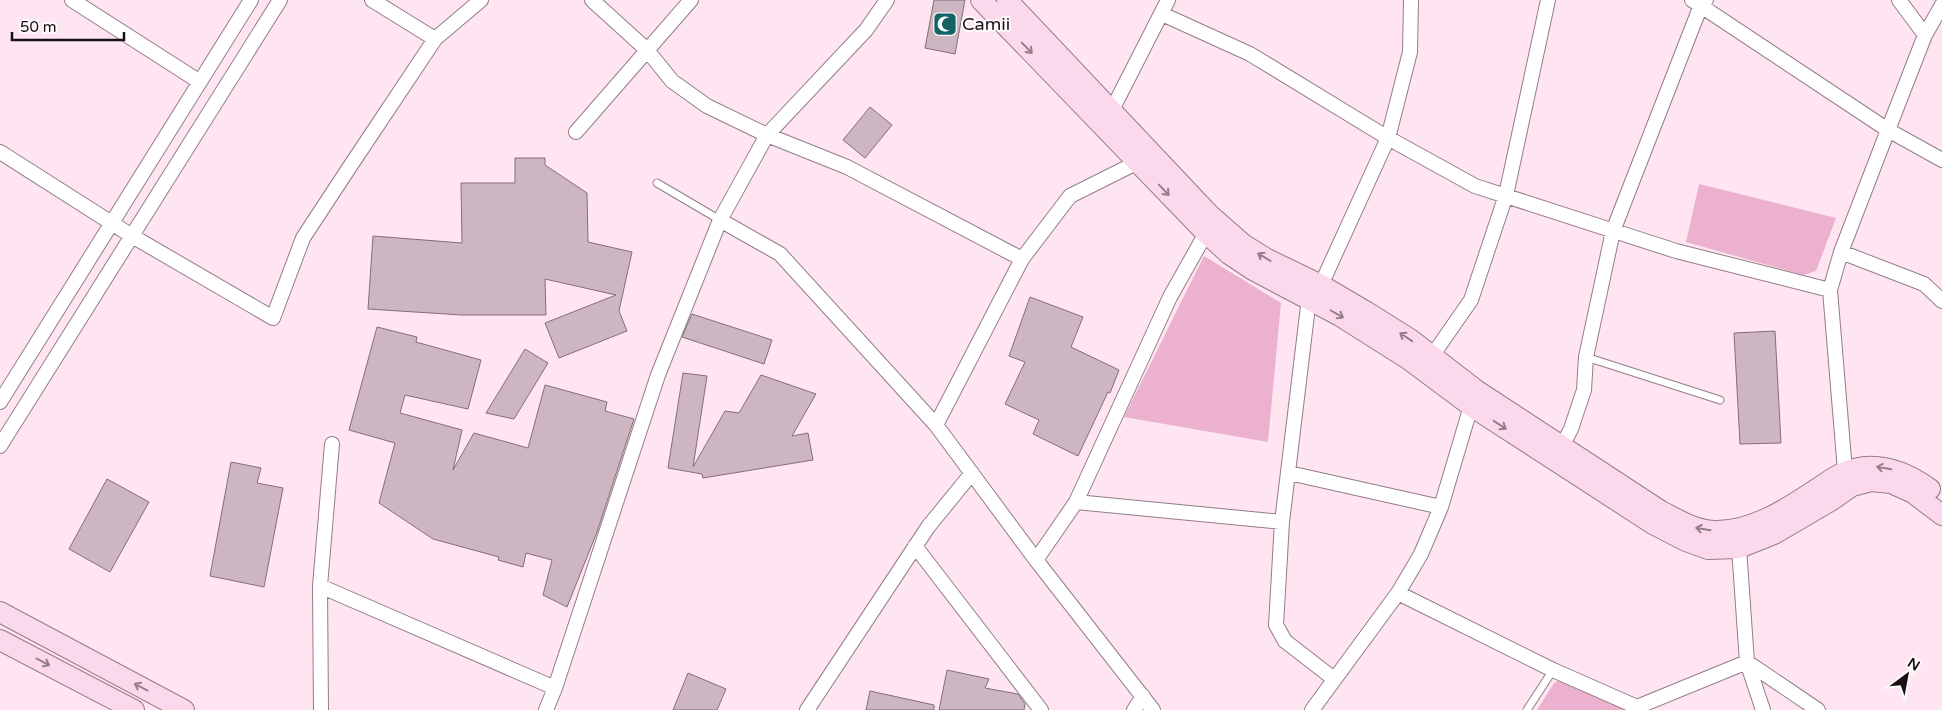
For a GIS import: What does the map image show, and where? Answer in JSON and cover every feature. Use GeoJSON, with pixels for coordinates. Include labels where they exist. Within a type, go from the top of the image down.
{"type":"FeatureCollection","features":[{"type":"Feature","properties":{"kind":"street"},"geometry":{"type":"LineString","coordinates":[[72,0],[200,82]]}},
{"type":"Feature","properties":{"kind":"street"},"geometry":{"type":"LineString","coordinates":[[0,402],[251,0]]}},
{"type":"Feature","properties":{"kind":"street"},"geometry":{"type":"LineString","coordinates":[[0,446],[280,0]]}},
{"type":"Feature","properties":{"kind":"street"},"geometry":{"type":"LineString","coordinates":[[372,0],[435,39]]}},
{"type":"Feature","properties":{"kind":"street"},"geometry":{"type":"LineString","coordinates":[[0,152],[112,224],[273,318],[303,238],[435,39],[480,0]]}},
{"type":"Feature","properties":{"kind":"street"},"geometry":{"type":"LineString","coordinates":[[592,0],[647,50],[672,80],[707,106],[767,136],[847,167],[1022,259]]}},
{"type":"Feature","properties":{"kind":"street"},"geometry":{"type":"LineString","coordinates":[[576,132],[691,0]]}},
{"type":"Feature","properties":{"kind":"street"},"geometry":{"type":"LineString","coordinates":[[547,709],[658,375],[720,220],[767,136],[866,30],[888,0]]}},
{"type":"Feature","properties":{"kind":"street"},"geometry":{"type":"LineString","coordinates":[[981,0],[1206,233],[1229,254],[1254,270],[1368,312],[1410,339],[1432,356],[1474,398],[1653,524],[1686,541],[1708,549],[1737,539],[1774,534],[1852,486],[1871,481],[1891,483],[1913,493],[1942,515]]}},
{"type":"Feature","properties":{"kind":"street"},"geometry":{"type":"LineString","coordinates":[[1007,0],[1210,215],[1243,244],[1315,292],[1340,316],[1474,398],[1562,446],[1661,511],[1694,528],[1717,531],[1737,539]]}},
{"type":"Feature","properties":{"kind":"street"},"geometry":{"type":"LineString","coordinates":[[1112,110],[1168,0]]}},
{"type":"Feature","properties":{"kind":"street"},"geometry":{"type":"LineString","coordinates":[[1334,679],[1284,641],[1276,625],[1282,522],[1315,292],[1388,138],[1410,52],[1411,0]]}},
{"type":"Feature","properties":{"kind":"street"},"geometry":{"type":"LineString","coordinates":[[1432,356],[1470,300],[1506,195],[1548,0]]}},
{"type":"Feature","properties":{"kind":"street"},"geometry":{"type":"LineString","coordinates":[[1899,0],[1925,34]]}},
{"type":"Feature","properties":{"kind":"street"},"geometry":{"type":"LineString","coordinates":[[1562,446],[1571,429],[1584,390],[1586,357],[1613,231],[1699,2],[1888,130],[1942,160]]}},
{"type":"Feature","properties":{"kind":"street"},"geometry":{"type":"LineString","coordinates":[[1845,471],[1830,290],[1841,252],[1925,34],[1942,5]]}},
{"type":"Feature","properties":{"kind":"street"},"geometry":{"type":"LineString","coordinates":[[1162,14],[1250,54],[1388,138],[1475,186],[1676,251],[1830,290]]}},
{"type":"Feature","properties":{"kind":"street"},"geometry":{"type":"LineString","coordinates":[[936,425],[1022,259],[1070,196],[1138,162]]}},
{"type":"Feature","properties":{"kind":"street"},"geometry":{"type":"LineString","coordinates":[[720,220],[780,254],[936,425],[1036,560],[1153,710]]}},
{"type":"Feature","properties":{"kind":"street"},"geometry":{"type":"LineString","coordinates":[[1036,560],[1076,502],[1170,297],[1206,233]]}},
{"type":"Feature","properties":{"kind":"street"},"geometry":{"type":"LineString","coordinates":[[1841,252],[1924,284],[1942,302]]}},
{"type":"Feature","properties":{"kind":"street"},"geometry":{"type":"LineString","coordinates":[[1312,710],[1398,593],[1421,554],[1441,507],[1474,398]]}},
{"type":"Feature","properties":{"kind":"street"},"geometry":{"type":"LineString","coordinates":[[321,710],[320,586],[332,444]]}},
{"type":"Feature","properties":{"kind":"street"},"geometry":{"type":"LineString","coordinates":[[1737,539],[1761,522],[1780,513],[1845,471],[1874,466],[1886,467],[1920,482],[1942,498]]}},
{"type":"Feature","properties":{"kind":"street"},"geometry":{"type":"LineString","coordinates":[[807,710],[928,527],[972,473]]}},
{"type":"Feature","properties":{"kind":"street"},"geometry":{"type":"LineString","coordinates":[[1289,473],[1441,507]]}},
{"type":"Feature","properties":{"kind":"street"},"geometry":{"type":"LineString","coordinates":[[1076,502],[1282,522]]}},
{"type":"Feature","properties":{"kind":"street"},"geometry":{"type":"LineString","coordinates":[[1737,539],[1747,662],[1763,710]]}},
{"type":"Feature","properties":{"kind":"street"},"geometry":{"type":"LineString","coordinates":[[915,546],[1041,710]]}},
{"type":"Feature","properties":{"kind":"street"},"geometry":{"type":"LineString","coordinates":[[320,586],[555,688]]}},
{"type":"Feature","properties":{"kind":"street"},"geometry":{"type":"LineString","coordinates":[[1398,593],[1553,670],[1637,708],[1747,662]]}},
{"type":"Feature","properties":{"kind":"street"},"geometry":{"type":"LineString","coordinates":[[0,612],[184,710]]}},
{"type":"Feature","properties":{"kind":"street"},"geometry":{"type":"LineString","coordinates":[[0,640],[134,710]]}},
{"type":"Feature","properties":{"kind":"street"},"geometry":{"type":"LineString","coordinates":[[1747,662],[1818,710]]}},
{"type":"Feature","properties":{"kind":"street"},"geometry":{"type":"LineString","coordinates":[[1134,710],[1143,696]]}},
{"type":"Feature","properties":{"kind":"lane"},"geometry":{"type":"LineString","coordinates":[[657,183],[720,220]]}},
{"type":"Feature","properties":{"kind":"lane"},"geometry":{"type":"LineString","coordinates":[[1586,357],[1720,400]]}},
{"type":"Feature","properties":{"kind":"lane"},"geometry":{"type":"LineString","coordinates":[[1527,710],[1553,670]]}},
{"type":"Feature","properties":{"kind":"shaded area"},"geometry":{"type":"Polygon","coordinates":[[[1699,184],[1836,218],[1816,271],[1803,275],[1686,242],[1699,184]]]}},
{"type":"Feature","properties":{"kind":"shaded area"},"geometry":{"type":"Polygon","coordinates":[[[1204,256],[1281,303],[1268,442],[1124,417],[1204,256]]]}},
{"type":"Feature","properties":{"kind":"shaded area"},"geometry":{"type":"Polygon","coordinates":[[[1561,679],[1627,710],[1537,710],[1554,683],[1561,679]]]}},
{"type":"Feature","properties":{"kind":"building","name":"Camii"},"geometry":{"type":"Polygon","coordinates":[[[934,0],[965,0],[955,54],[925,48],[934,0]]]}},
{"type":"Feature","properties":{"kind":"building"},"geometry":{"type":"Polygon","coordinates":[[[870,107],[892,125],[865,158],[843,140],[870,107]]]}},
{"type":"Feature","properties":{"kind":"building"},"geometry":{"type":"Polygon","coordinates":[[[515,158],[545,158],[545,165],[587,193],[588,242],[632,252],[619,311],[627,331],[559,358],[545,323],[616,295],[545,279],[546,315],[462,315],[368,309],[373,236],[462,243],[461,183],[515,183],[515,158]]]}},
{"type":"Feature","properties":{"kind":"building"},"geometry":{"type":"Polygon","coordinates":[[[1030,297],[1083,317],[1071,347],[1119,370],[1110,393],[1108,392],[1078,456],[1033,434],[1039,420],[1005,404],[1025,362],[1009,356],[1030,297]]]}},
{"type":"Feature","properties":{"kind":"building"},"geometry":{"type":"Polygon","coordinates":[[[692,314],[772,340],[764,364],[682,337],[692,314]]]}},
{"type":"Feature","properties":{"kind":"building"},"geometry":{"type":"Polygon","coordinates":[[[377,327],[417,337],[416,342],[481,360],[468,409],[405,395],[400,413],[462,430],[453,470],[474,433],[528,448],[545,385],[607,402],[605,411],[634,419],[597,532],[567,607],[543,595],[552,560],[526,553],[523,567],[498,560],[499,557],[433,539],[379,503],[395,443],[349,430],[377,327]]]}},
{"type":"Feature","properties":{"kind":"building"},"geometry":{"type":"Polygon","coordinates":[[[1775,331],[1781,443],[1740,444],[1734,333],[1775,331]]]}},
{"type":"Feature","properties":{"kind":"building"},"geometry":{"type":"Polygon","coordinates":[[[525,349],[548,363],[514,419],[486,413],[525,349]]]}},
{"type":"Feature","properties":{"kind":"building"},"geometry":{"type":"Polygon","coordinates":[[[683,373],[707,376],[693,467],[725,411],[739,413],[761,375],[816,394],[792,436],[808,433],[813,460],[703,478],[702,474],[668,468],[683,373]]]}},
{"type":"Feature","properties":{"kind":"building"},"geometry":{"type":"Polygon","coordinates":[[[231,462],[261,468],[257,483],[283,488],[264,587],[210,576],[231,462]]]}},
{"type":"Feature","properties":{"kind":"building"},"geometry":{"type":"Polygon","coordinates":[[[107,479],[149,502],[110,572],[69,549],[107,479]]]}},
{"type":"Feature","properties":{"kind":"building"},"geometry":{"type":"Polygon","coordinates":[[[947,670],[989,679],[985,688],[1018,694],[1025,704],[1024,710],[939,710],[947,670]]]}},
{"type":"Feature","properties":{"kind":"building"},"geometry":{"type":"Polygon","coordinates":[[[688,673],[726,689],[717,710],[673,710],[688,673]]]}},
{"type":"Feature","properties":{"kind":"building"},"geometry":{"type":"Polygon","coordinates":[[[870,691],[934,705],[934,710],[866,710],[870,691]]]}},
{"type":"Feature","properties":{"kind":"place","name":"Camii"},"geometry":{"type":"Point","coordinates":[945,24]}}]}
